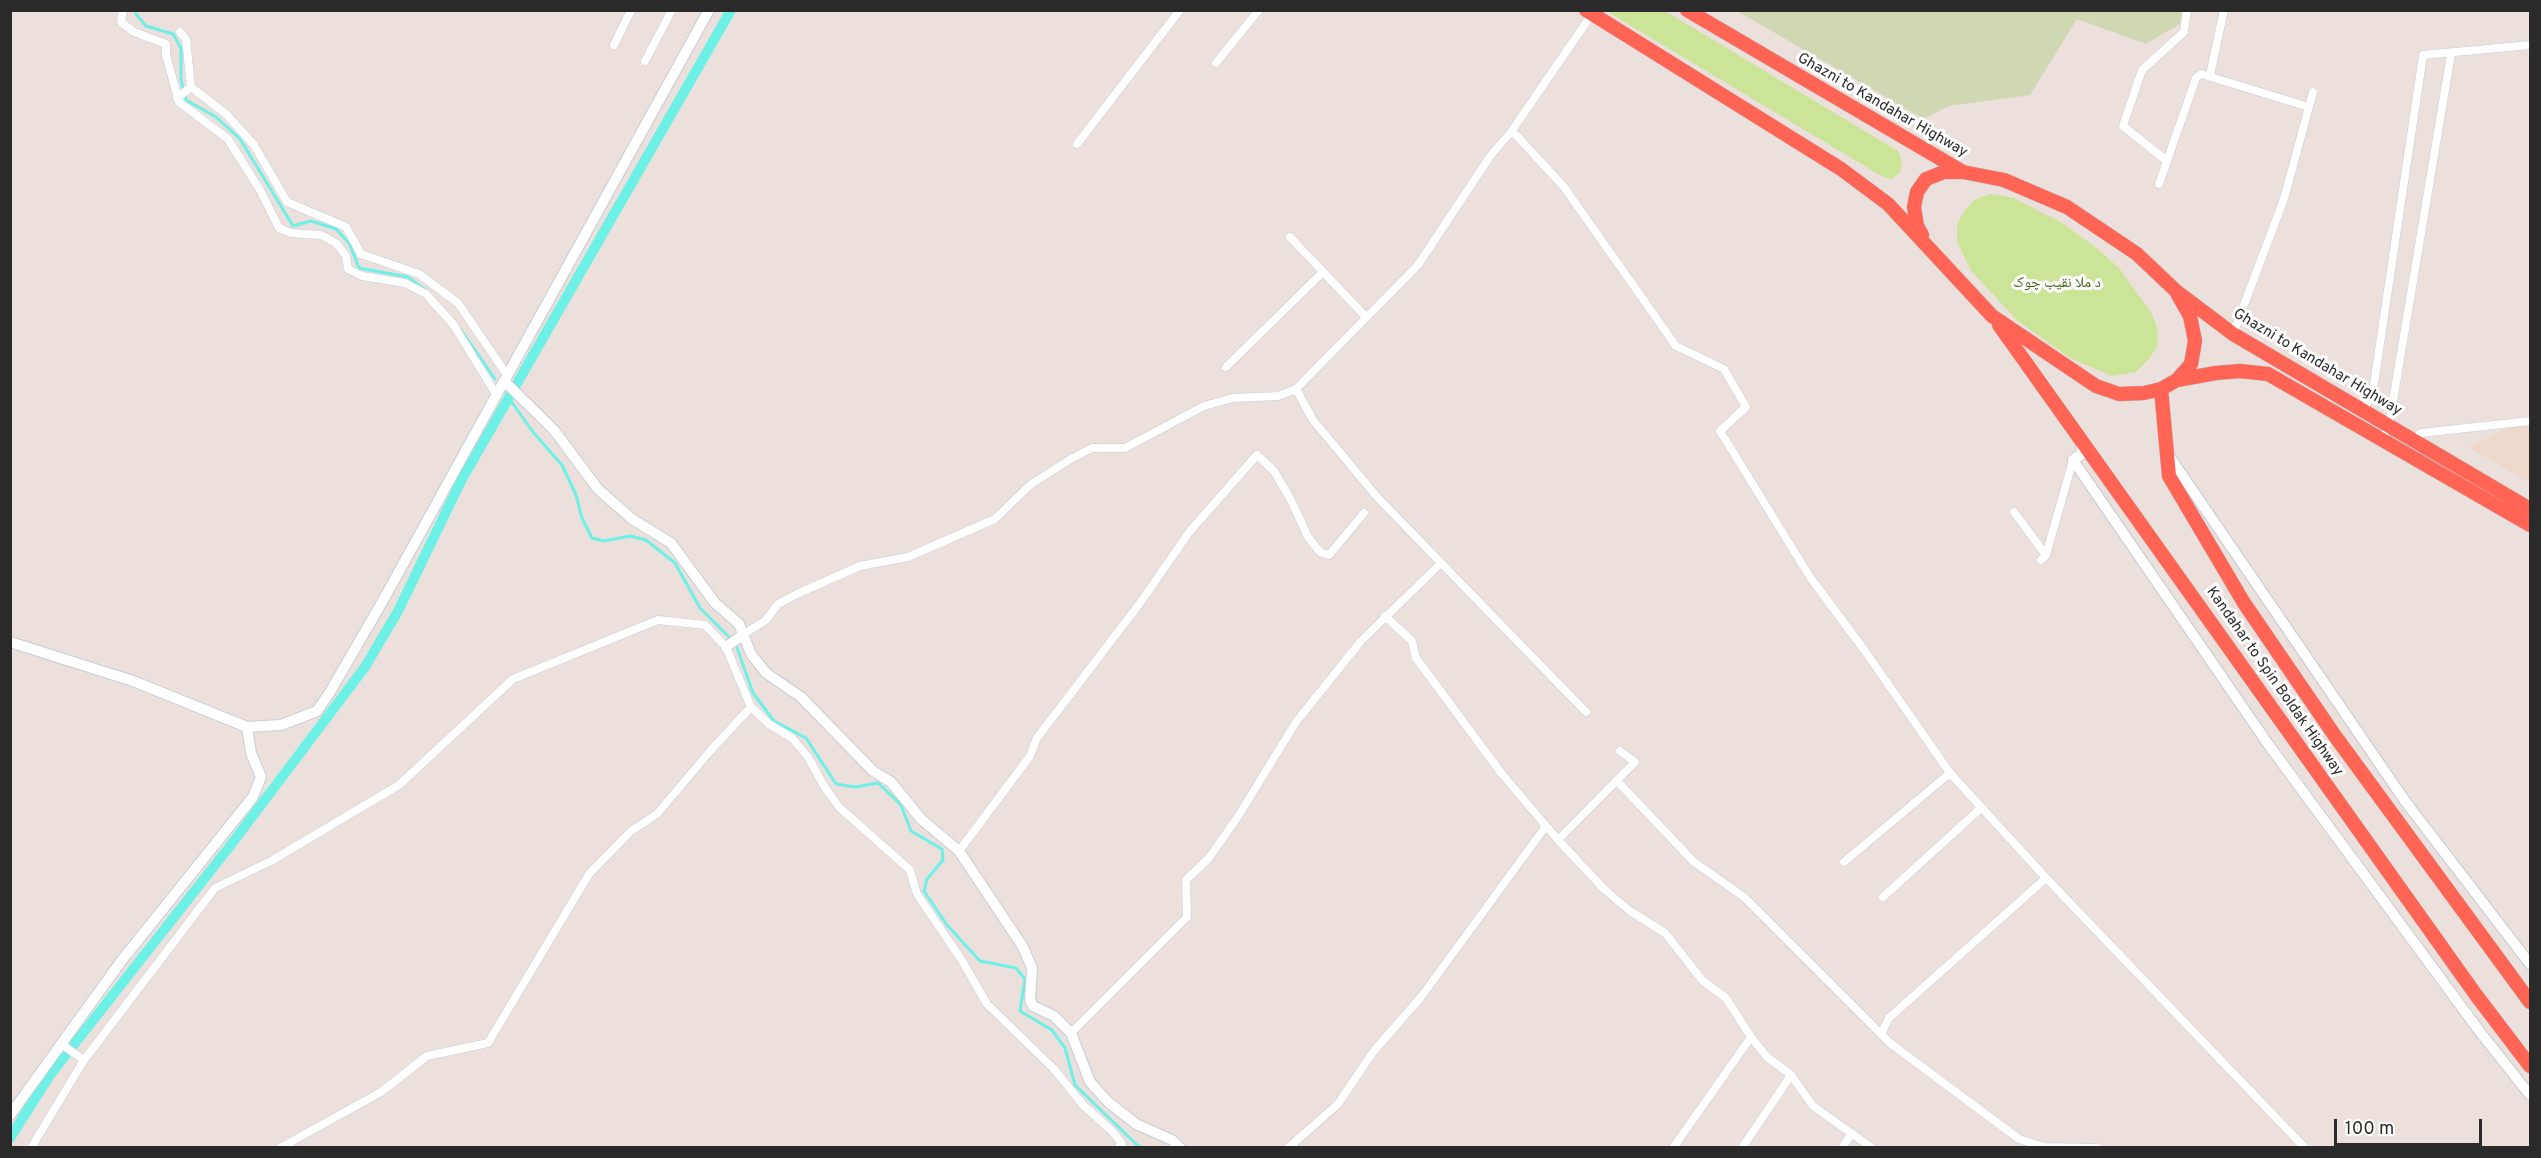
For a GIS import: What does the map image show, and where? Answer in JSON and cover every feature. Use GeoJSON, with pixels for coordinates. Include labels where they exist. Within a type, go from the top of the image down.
{"type":"FeatureCollection","features":[{"type":"Feature","properties":{"kind":"highway","name":"Ghazni to Kandahar Highway"},"geometry":{"type":"LineString","coordinates":[[1687,10],[1963,172]]}},
{"type":"Feature","properties":{"kind":"highway","name":"Ghazni to Kandahar Highway"},"geometry":{"type":"LineString","coordinates":[[1589,12],[1842,169],[1888,204],[1992,316],[2096,386],[2120,394],[2144,393],[2161,389],[2177,380],[2191,364],[2195,341],[2190,316],[2176,291]]}},
{"type":"Feature","properties":{"kind":"highway","name":"Ghazni to Kandahar Highway"},"geometry":{"type":"LineString","coordinates":[[1928,247],[1917,226],[1914,207],[1917,192],[1926,179],[1944,172],[1963,172]]}},
{"type":"Feature","properties":{"kind":"highway"},"geometry":{"type":"LineString","coordinates":[[1963,172],[2004,180],[2067,207],[2137,254],[2176,291]]}},
{"type":"Feature","properties":{"kind":"highway","name":"Ghazni to Kandahar Highway"},"geometry":{"type":"LineString","coordinates":[[2176,291],[2233,334],[2530,509]]}},
{"type":"Feature","properties":{"kind":"highway","name":"Kandahar to Spin Boldak Highway"},"geometry":{"type":"LineString","coordinates":[[1992,316],[2469,985],[2530,1066]]}},
{"type":"Feature","properties":{"kind":"highway","name":"Ghazni to Kandahar Highway"},"geometry":{"type":"LineString","coordinates":[[2177,380],[2240,371],[2268,374],[2530,525]]}},
{"type":"Feature","properties":{"kind":"highway","name":"Kandahar to Spin Boldak Highway"},"geometry":{"type":"LineString","coordinates":[[2161,389],[2169,476],[2244,603],[2335,736],[2530,1002]]}},
{"type":"Feature","properties":{"kind":"street"},"geometry":{"type":"LineString","coordinates":[[123,10],[121,22],[134,32],[166,44],[177,98],[228,139],[260,190],[279,228],[291,233],[321,235],[336,243],[346,256],[348,269],[362,276],[405,283],[426,294],[453,324],[496,394]]}},
{"type":"Feature","properties":{"kind":"street"},"geometry":{"type":"LineString","coordinates":[[614,45],[631,10]]}},
{"type":"Feature","properties":{"kind":"street"},"geometry":{"type":"LineString","coordinates":[[645,61],[672,10]]}},
{"type":"Feature","properties":{"kind":"street"},"geometry":{"type":"LineString","coordinates":[[10,642],[133,681],[247,728],[281,725],[317,711],[330,693],[385,597],[709,10]]}},
{"type":"Feature","properties":{"kind":"street"},"geometry":{"type":"LineString","coordinates":[[1077,144],[1180,10]]}},
{"type":"Feature","properties":{"kind":"street"},"geometry":{"type":"LineString","coordinates":[[1216,63],[1259,10]]}},
{"type":"Feature","properties":{"kind":"street"},"geometry":{"type":"LineString","coordinates":[[2167,161],[2123,126],[2142,70],[2184,32],[2187,10]]}},
{"type":"Feature","properties":{"kind":"street"},"geometry":{"type":"LineString","coordinates":[[2210,75],[2224,10]]}},
{"type":"Feature","properties":{"kind":"street"},"geometry":{"type":"LineString","coordinates":[[735,641],[766,620],[778,604],[797,594],[860,566],[909,557],[994,519],[1030,486],[1068,460],[1092,448],[1125,448],[1204,406],[1233,398],[1278,396],[1296,389],[1418,265],[1491,155],[1511,132],[1589,12]]}},
{"type":"Feature","properties":{"kind":"street"},"geometry":{"type":"LineString","coordinates":[[180,32],[186,39],[191,87],[226,114],[254,145],[287,202],[346,227],[361,254],[419,274],[458,303],[505,378],[521,399],[554,430],[598,489],[632,519],[671,543],[715,603],[739,624],[735,641],[751,707],[769,724],[792,738],[808,757],[839,807],[910,870],[917,894],[962,959],[987,1004],[1054,1069],[1083,1105],[1113,1132],[1122,1144],[1118,1148]]}},
{"type":"Feature","properties":{"kind":"street"},"geometry":{"type":"LineString","coordinates":[[2364,411],[2374,384],[2423,55],[2530,45]]}},
{"type":"Feature","properties":{"kind":"street"},"geometry":{"type":"LineString","coordinates":[[2381,441],[2389,425],[2451,54]]}},
{"type":"Feature","properties":{"kind":"street"},"geometry":{"type":"LineString","coordinates":[[2159,184],[2196,78],[2201,74],[2309,107]]}},
{"type":"Feature","properties":{"kind":"street"},"geometry":{"type":"LineString","coordinates":[[177,98],[191,87]]}},
{"type":"Feature","properties":{"kind":"street"},"geometry":{"type":"LineString","coordinates":[[2233,334],[2284,199],[2313,92]]}},
{"type":"Feature","properties":{"kind":"street"},"geometry":{"type":"LineString","coordinates":[[1511,132],[1564,187],[1676,346],[1724,369],[1746,407],[1720,431],[1810,577],[1950,773],[2046,878],[2305,1148]]}},
{"type":"Feature","properties":{"kind":"street"},"geometry":{"type":"LineString","coordinates":[[1290,237],[1366,317]]}},
{"type":"Feature","properties":{"kind":"street"},"geometry":{"type":"LineString","coordinates":[[1226,367],[1323,272]]}},
{"type":"Feature","properties":{"kind":"street"},"geometry":{"type":"LineString","coordinates":[[1296,389],[1313,420],[1378,498],[1586,712]]}},
{"type":"Feature","properties":{"kind":"street"},"geometry":{"type":"LineString","coordinates":[[2414,440],[2421,433],[2530,421]]}},
{"type":"Feature","properties":{"kind":"street"},"geometry":{"type":"LineString","coordinates":[[2014,512],[2043,558],[2073,460],[2082,454],[2081,438]]}},
{"type":"Feature","properties":{"kind":"street"},"geometry":{"type":"LineString","coordinates":[[2167,452],[2405,801],[2530,964]]}},
{"type":"Feature","properties":{"kind":"street"},"geometry":{"type":"LineString","coordinates":[[959,851],[1030,756],[1037,738],[1140,603],[1190,531],[1257,455],[1274,471],[1292,500],[1308,537],[1320,552],[1329,555],[1364,513]]}},
{"type":"Feature","properties":{"kind":"street"},"geometry":{"type":"LineString","coordinates":[[2073,460],[2303,794],[2530,1095]]}},
{"type":"Feature","properties":{"kind":"street"},"geometry":{"type":"LineString","coordinates":[[1071,1033],[1187,917],[1186,880],[1209,858],[1239,815],[1296,722],[1361,641],[1441,563]]}},
{"type":"Feature","properties":{"kind":"street"},"geometry":{"type":"LineString","coordinates":[[1385,616],[1412,641],[1416,658],[1502,774],[1558,840],[1605,890],[1630,912],[1665,933],[1703,981],[1726,998],[1767,1057],[1791,1075],[1814,1106],[1872,1148]]}},
{"type":"Feature","properties":{"kind":"street"},"geometry":{"type":"LineString","coordinates":[[31,1148],[84,1060],[215,888],[271,861],[399,785],[513,679],[658,620],[705,625],[735,641],[751,654],[766,673],[801,697],[873,771],[891,782],[921,819],[959,851],[1023,947],[1032,968],[1030,1000],[1033,1006],[1054,1016],[1071,1033],[1090,1082],[1108,1102],[1136,1124],[1172,1140],[1180,1148]]}},
{"type":"Feature","properties":{"kind":"street"},"geometry":{"type":"LineString","coordinates":[[280,1148],[381,1092],[427,1056],[488,1043],[589,874],[631,831],[657,814],[751,707]]}},
{"type":"Feature","properties":{"kind":"street"},"geometry":{"type":"LineString","coordinates":[[10,1115],[122,960],[253,797],[261,777],[251,753],[247,728]]}},
{"type":"Feature","properties":{"kind":"street"},"geometry":{"type":"LineString","coordinates":[[1558,840],[1635,762],[1620,751]]}},
{"type":"Feature","properties":{"kind":"street"},"geometry":{"type":"LineString","coordinates":[[1844,862],[1950,773]]}},
{"type":"Feature","properties":{"kind":"street"},"geometry":{"type":"LineString","coordinates":[[1617,781],[1694,862],[1744,897],[1881,1034],[2019,1139],[2044,1148],[2097,1148]]}},
{"type":"Feature","properties":{"kind":"street"},"geometry":{"type":"LineString","coordinates":[[1883,897],[1982,808]]}},
{"type":"Feature","properties":{"kind":"street"},"geometry":{"type":"LineString","coordinates":[[1288,1148],[1338,1104],[1373,1052],[1421,997],[1546,826]]}},
{"type":"Feature","properties":{"kind":"street"},"geometry":{"type":"LineString","coordinates":[[1881,1034],[1889,1018],[2046,878]]}},
{"type":"Feature","properties":{"kind":"street"},"geometry":{"type":"LineString","coordinates":[[1673,1148],[1751,1037]]}},
{"type":"Feature","properties":{"kind":"street"},"geometry":{"type":"LineString","coordinates":[[61,1044],[84,1060]]}},
{"type":"Feature","properties":{"kind":"street"},"geometry":{"type":"LineString","coordinates":[[1742,1148],[1791,1075]]}},
{"type":"Feature","properties":{"kind":"street"},"geometry":{"type":"LineString","coordinates":[[1842,1148],[1852,1133]]}},
{"type":"Feature","properties":{"kind":"shaded area"},"geometry":{"type":"Polygon","coordinates":[[[2530,426],[2530,483],[2468,447],[2510,427],[2530,426]]]}},
{"type":"Feature","properties":{"kind":"green space"},"geometry":{"type":"Polygon","coordinates":[[[1606,11],[1665,11],[1898,151],[1902,162],[1900,172],[1892,179],[1883,177],[1606,11]]]}},
{"type":"Feature","properties":{"kind":"green space"},"geometry":{"type":"Polygon","coordinates":[[[1737,11],[2181,11],[2180,24],[2146,44],[2077,19],[2030,95],[1949,106],[1924,119],[1737,11]]]}},
{"type":"Feature","properties":{"kind":"green space","name":"د ملا نقيب چوک"},"geometry":{"type":"Polygon","coordinates":[[[1991,194],[2014,198],[2062,223],[2119,268],[2152,314],[2158,331],[2157,347],[2136,372],[2112,376],[2070,358],[2018,321],[1971,271],[1957,241],[1957,225],[1974,200],[1991,194]]]}},
{"type":"Feature","properties":{"kind":"waterway"},"geometry":{"type":"LineString","coordinates":[[136,10],[136,14],[146,26],[173,34],[181,48],[181,80],[186,100],[216,117],[240,139],[293,226],[311,221],[336,229],[349,243],[359,268],[408,277],[424,289]]}},
{"type":"Feature","properties":{"kind":"waterway"},"geometry":{"type":"LineString","coordinates":[[10,1138],[50,1075],[230,846],[365,667],[398,611],[461,481],[731,10]]}},
{"type":"Feature","properties":{"kind":"waterway"},"geometry":{"type":"LineString","coordinates":[[461,330],[495,379]]}},
{"type":"Feature","properties":{"kind":"waterway"},"geometry":{"type":"LineString","coordinates":[[506,394],[533,432],[562,465],[592,538],[604,541],[630,536],[646,540],[675,563],[700,608],[732,640]]}},
{"type":"Feature","properties":{"kind":"waterway"},"geometry":{"type":"LineString","coordinates":[[736,645],[753,693],[774,721],[806,738],[836,784],[855,787],[878,783],[901,805],[911,831],[942,849],[943,860],[927,879],[924,891],[947,925],[980,961],[1016,968],[1025,979],[1020,1011],[1052,1030],[1065,1048],[1075,1085],[1138,1146],[1143,1148]]}}]}
